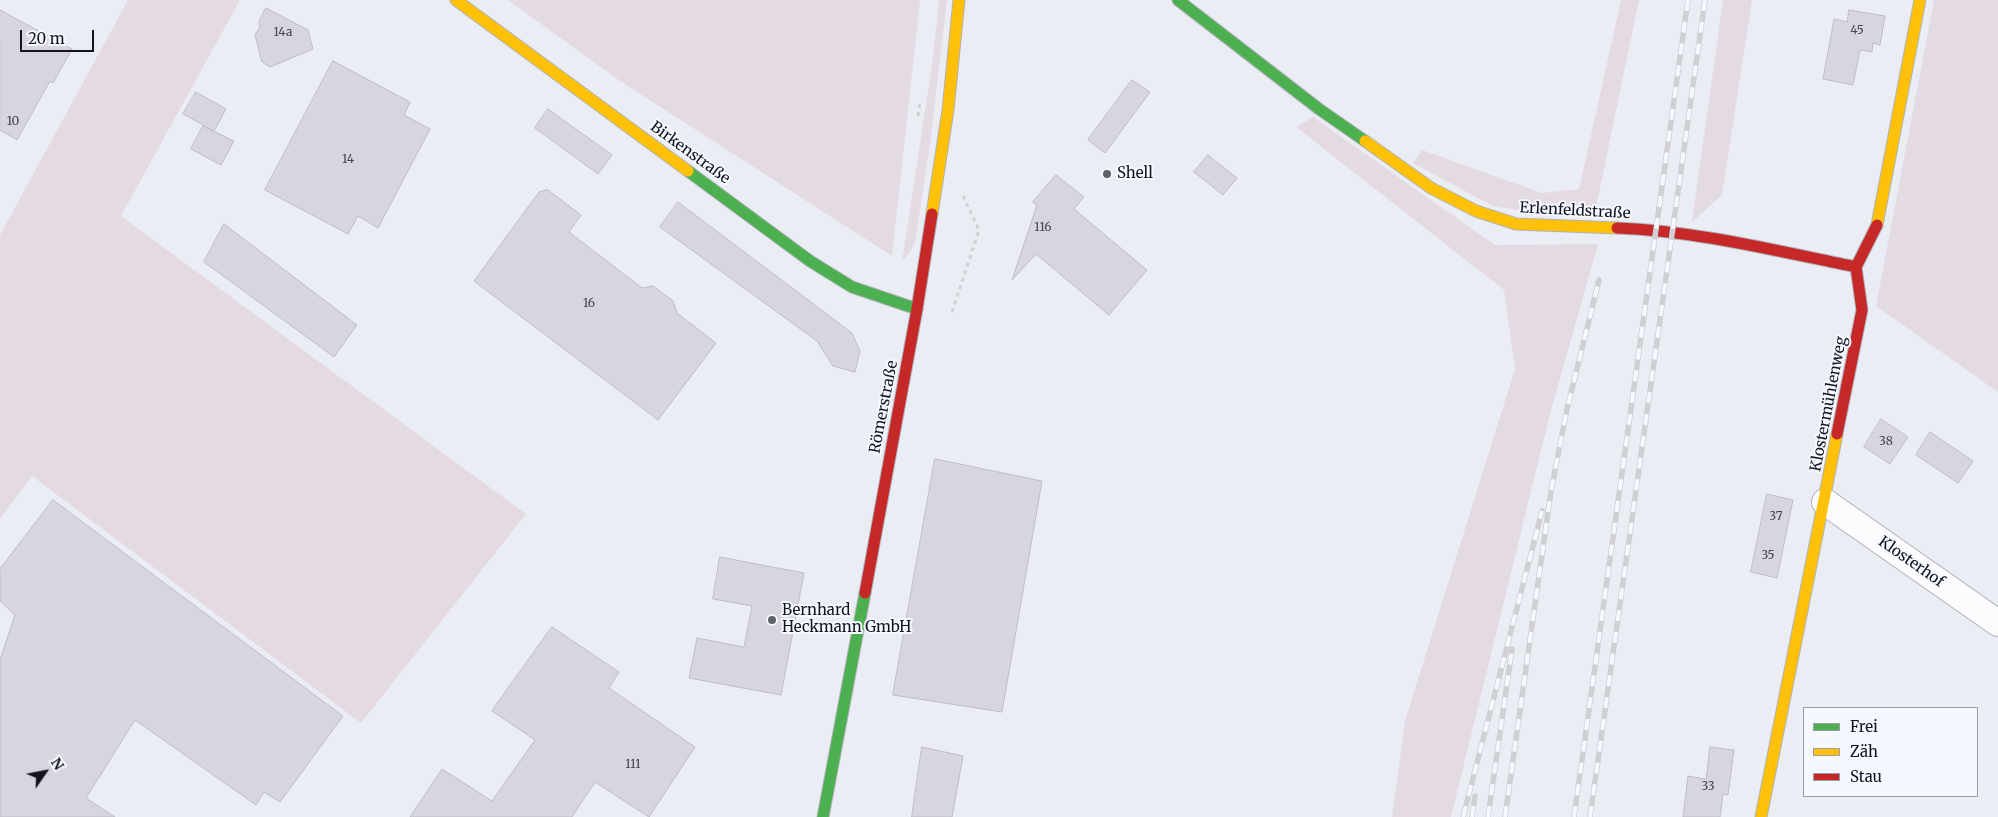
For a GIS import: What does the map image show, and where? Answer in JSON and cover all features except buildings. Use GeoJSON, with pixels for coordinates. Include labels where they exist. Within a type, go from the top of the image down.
{"type":"FeatureCollection","features":[{"type":"Feature","properties":{"kind":"street","name":"Birkenstraße"},"geometry":{"type":"LineString","coordinates":[[456,0],[810,261],[852,287],[918,309]]}},
{"type":"Feature","properties":{"kind":"street","name":"Römerstraße"},"geometry":{"type":"LineString","coordinates":[[823,817],[918,309],[948,110],[959,0]]}},
{"type":"Feature","properties":{"kind":"street","name":"Erlenfeldstraße"},"geometry":{"type":"LineString","coordinates":[[1178,0],[1318,109],[1431,188],[1476,211],[1516,224],[1621,228],[1672,233],[1739,243],[1856,267]]}},
{"type":"Feature","properties":{"kind":"street"},"geometry":{"type":"LineString","coordinates":[[1856,267],[1879,222],[1920,0]]}},
{"type":"Feature","properties":{"kind":"street","name":"Klostermühlenweg"},"geometry":{"type":"LineString","coordinates":[[1761,817],[1862,310],[1856,267]]}},
{"type":"Feature","properties":{"kind":"street","name":"Klosterhof"},"geometry":{"type":"LineString","coordinates":[[1825,502],[1998,623]]}},
{"type":"Feature","properties":{"kind":"path"},"geometry":{"type":"LineString","coordinates":[[952,312],[979,230],[962,195],[963,186]]}},
{"type":"Feature","properties":{"kind":"shaded area"},"geometry":{"type":"Polygon","coordinates":[[[128,0],[240,0],[121,216],[526,514],[361,723],[32,476],[0,519],[0,235],[128,0]]]}},
{"type":"Feature","properties":{"kind":"shaded area"},"geometry":{"type":"Polygon","coordinates":[[[508,0],[920,0],[892,256],[620,81],[508,0]]]}},
{"type":"Feature","properties":{"kind":"shaded area"},"geometry":{"type":"Polygon","coordinates":[[[939,0],[947,0],[930,144],[915,242],[911,251],[902,262],[933,58],[939,0]]]}},
{"type":"Feature","properties":{"kind":"shaded area"},"geometry":{"type":"Polygon","coordinates":[[[1621,0],[1639,0],[1595,212],[1535,213],[1493,206],[1413,163],[1422,150],[1542,193],[1579,189],[1621,0]]]}},
{"type":"Feature","properties":{"kind":"shaded area"},"geometry":{"type":"Polygon","coordinates":[[[1723,0],[1752,0],[1722,195],[1692,222],[1723,0]]]}},
{"type":"Feature","properties":{"kind":"shaded area"},"geometry":{"type":"Polygon","coordinates":[[[1934,0],[1998,0],[1998,392],[1876,306],[1934,0]]]}},
{"type":"Feature","properties":{"kind":"shaded area"},"geometry":{"type":"Polygon","coordinates":[[[1313,117],[1495,245],[1598,244],[1550,414],[1451,817],[1392,817],[1405,721],[1515,369],[1504,290],[1296,127],[1313,117]]]}},
{"type":"Feature","properties":{"kind":"railway"},"geometry":{"type":"LineString","coordinates":[[1574,817],[1688,0]]}},
{"type":"Feature","properties":{"kind":"railway"},"geometry":{"type":"LineString","coordinates":[[1590,817],[1705,0]]}},
{"type":"Feature","properties":{"kind":"railway"},"geometry":{"type":"LineString","coordinates":[[1505,817],[1551,491],[1567,409],[1599,280]]}},
{"type":"Feature","properties":{"kind":"railway"},"geometry":{"type":"LineString","coordinates":[[1463,817],[1542,511]]}},
{"type":"Feature","properties":{"kind":"railway"},"geometry":{"type":"LineString","coordinates":[[1488,817],[1512,649]]}},
{"type":"Feature","properties":{"kind":"railway"},"geometry":{"type":"LineString","coordinates":[[1472,817],[1475,796]]}},
{"type":"Feature","properties":{"kind":"traffic: fast"},"geometry":{"type":"LineString","coordinates":[[1178,0],[1319,109],[1365,141]]}},
{"type":"Feature","properties":{"kind":"traffic: fast"},"geometry":{"type":"LineString","coordinates":[[688,171],[810,261],[852,287],[917,309]]}},
{"type":"Feature","properties":{"kind":"traffic: fast"},"geometry":{"type":"LineString","coordinates":[[823,817],[865,593]]}},
{"type":"Feature","properties":{"kind":"traffic: slow"},"geometry":{"type":"LineString","coordinates":[[456,0],[688,171]]}},
{"type":"Feature","properties":{"kind":"traffic: slow"},"geometry":{"type":"LineString","coordinates":[[932,214],[948,110],[959,0]]}},
{"type":"Feature","properties":{"kind":"traffic: slow"},"geometry":{"type":"LineString","coordinates":[[1877,225],[1920,0]]}},
{"type":"Feature","properties":{"kind":"traffic: slow"},"geometry":{"type":"LineString","coordinates":[[1365,141],[1431,188],[1476,211],[1516,224],[1617,228]]}},
{"type":"Feature","properties":{"kind":"traffic: slow"},"geometry":{"type":"LineString","coordinates":[[1761,817],[1837,434]]}},
{"type":"Feature","properties":{"kind":"traffic: jam"},"geometry":{"type":"LineString","coordinates":[[865,593],[917,309],[932,214]]}},
{"type":"Feature","properties":{"kind":"traffic: jam"},"geometry":{"type":"LineString","coordinates":[[1837,434],[1862,310],[1856,267],[1877,225]]}},
{"type":"Feature","properties":{"kind":"traffic: jam"},"geometry":{"type":"LineString","coordinates":[[1617,228],[1707,237],[1856,267]]}},
{"type":"Feature","properties":{"kind":"place","name":"Shell"},"geometry":{"type":"Point","coordinates":[1107,174]}},
{"type":"Feature","properties":{"kind":"place","name":"Bernhard Heckmann GmbH"},"geometry":{"type":"Point","coordinates":[772,620]}}]}
